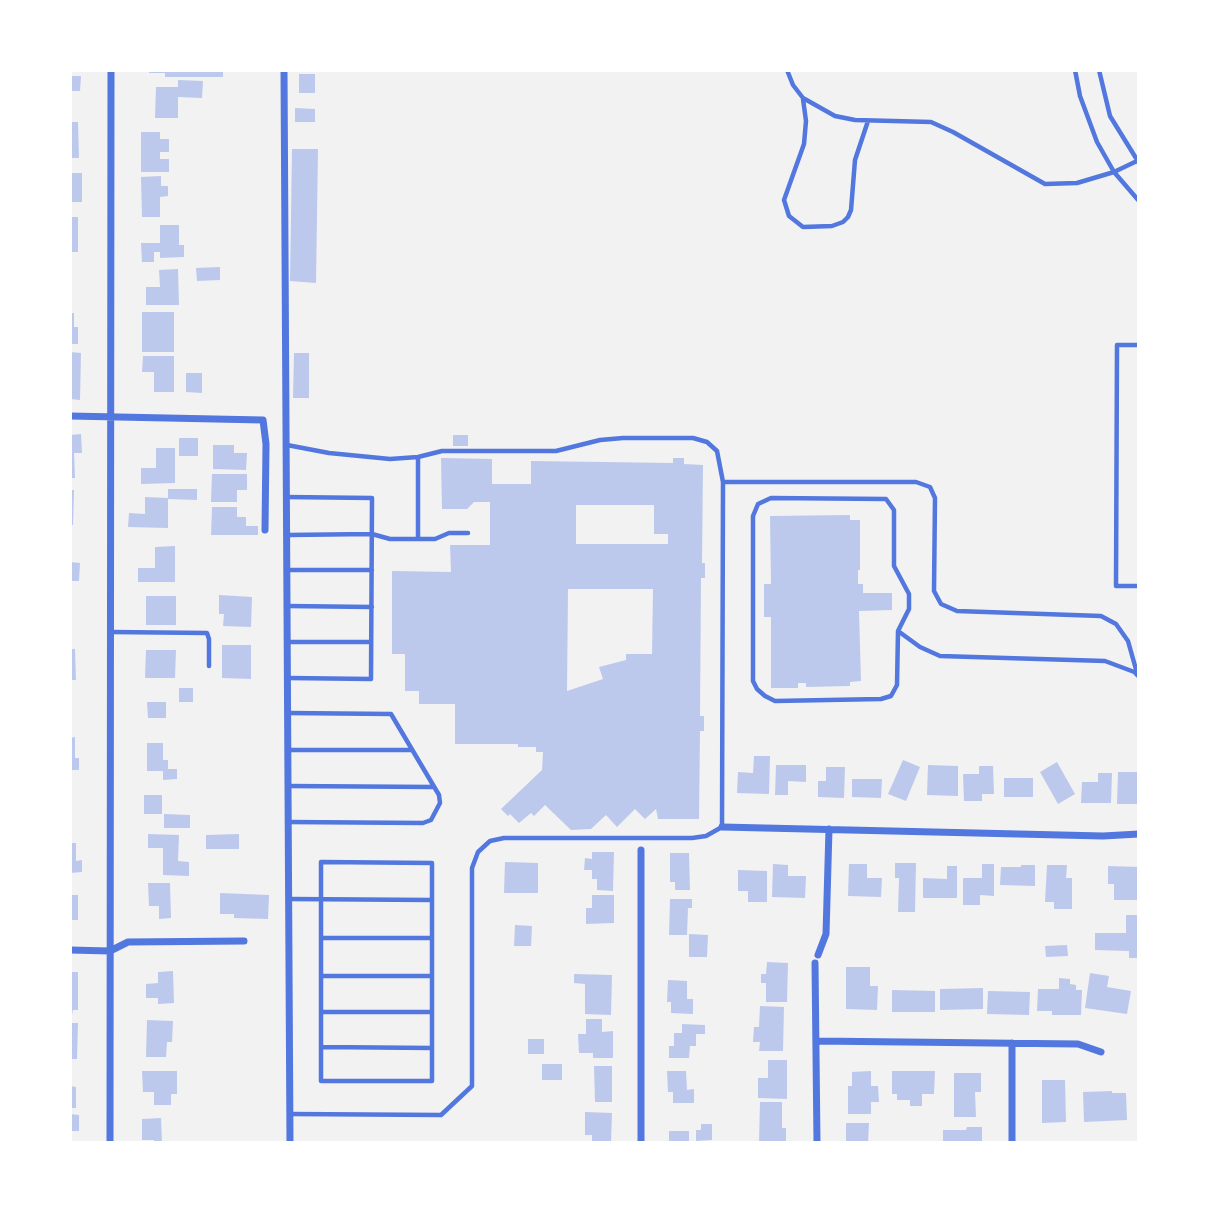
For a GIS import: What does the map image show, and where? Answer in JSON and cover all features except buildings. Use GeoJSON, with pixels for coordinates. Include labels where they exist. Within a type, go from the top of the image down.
{"type":"FeatureCollection","features":[{"type":"Feature","properties":{"kind":"street"},"geometry":{"type":"LineString","coordinates":[[110,1143],[111,70]]}},
{"type":"Feature","properties":{"kind":"street"},"geometry":{"type":"LineString","coordinates":[[284,70],[290,1143]]}},
{"type":"Feature","properties":{"kind":"street"},"geometry":{"type":"LineString","coordinates":[[70,416],[263,420],[266,444],[265,530]]}},
{"type":"Feature","properties":{"kind":"street"},"geometry":{"type":"LineString","coordinates":[[722,827],[1103,836],[1139,834]]}},
{"type":"Feature","properties":{"kind":"street"},"geometry":{"type":"LineString","coordinates":[[817,1143],[816,959],[826,934],[829,830]]}},
{"type":"Feature","properties":{"kind":"street"},"geometry":{"type":"LineString","coordinates":[[640,850],[641,1143]]}},
{"type":"Feature","properties":{"kind":"street"},"geometry":{"type":"LineString","coordinates":[[70,950],[110,951],[128,942],[244,941]]}},
{"type":"Feature","properties":{"kind":"street"},"geometry":{"type":"LineString","coordinates":[[817,1041],[1078,1044],[1101,1052]]}},
{"type":"Feature","properties":{"kind":"street"},"geometry":{"type":"LineString","coordinates":[[1012,1043],[1012,1143]]}},
{"type":"Feature","properties":{"kind":"lane"},"geometry":{"type":"LineString","coordinates":[[787,70],[803,99],[835,116],[869,121],[931,122],[1045,184],[1077,183],[1114,172],[1138,161],[1110,116],[1099,70]]}},
{"type":"Feature","properties":{"kind":"lane"},"geometry":{"type":"LineString","coordinates":[[1075,70],[1088,121],[1097,142],[1114,172],[1139,201]]}},
{"type":"Feature","properties":{"kind":"lane"},"geometry":{"type":"LineString","coordinates":[[803,99],[806,121],[804,144],[784,200],[789,216],[803,226],[832,226],[844,222],[848,217],[851,210],[855,160],[869,121]]}},
{"type":"Feature","properties":{"kind":"lane"},"geometry":{"type":"LineString","coordinates":[[1139,345],[1117,345],[1116,533],[1116,586],[1139,586]]}},
{"type":"Feature","properties":{"kind":"lane"},"geometry":{"type":"LineString","coordinates":[[286,445],[371,457],[418,457],[442,452],[556,451],[600,440],[623,438],[693,438],[707,442],[718,452],[723,482],[722,827],[706,836],[692,838],[504,838],[490,841],[478,852],[472,868],[472,1086],[441,1115],[290,1114]]}},
{"type":"Feature","properties":{"kind":"lane"},"geometry":{"type":"LineString","coordinates":[[418,457],[418,540]]}},
{"type":"Feature","properties":{"kind":"lane"},"geometry":{"type":"LineString","coordinates":[[723,482],[916,482],[930,487],[935,498],[934,591],[941,604],[957,611],[1101,616],[1116,624],[1128,641],[1138,674]]}},
{"type":"Feature","properties":{"kind":"lane"},"geometry":{"type":"LineString","coordinates":[[286,497],[372,498],[371,679],[287,678]]}},
{"type":"Feature","properties":{"kind":"lane"},"geometry":{"type":"LineString","coordinates":[[771,498],[886,499],[894,510],[894,566],[909,594],[909,609],[898,631],[897,685],[891,696],[881,699],[775,701],[757,689],[753,681],[753,516],[758,504],[771,498]]}},
{"type":"Feature","properties":{"kind":"lane"},"geometry":{"type":"LineString","coordinates":[[286,535],[372,534],[390,540],[435,540],[449,533],[468,533]]}},
{"type":"Feature","properties":{"kind":"lane"},"geometry":{"type":"LineString","coordinates":[[286,570],[372,570]]}},
{"type":"Feature","properties":{"kind":"lane"},"geometry":{"type":"LineString","coordinates":[[286,606],[372,607]]}},
{"type":"Feature","properties":{"kind":"lane"},"geometry":{"type":"LineString","coordinates":[[898,631],[920,647],[940,656],[1105,661],[1138,674]]}},
{"type":"Feature","properties":{"kind":"lane"},"geometry":{"type":"LineString","coordinates":[[111,632],[207,633],[209,666]]}},
{"type":"Feature","properties":{"kind":"lane"},"geometry":{"type":"LineString","coordinates":[[287,642],[371,642]]}},
{"type":"Feature","properties":{"kind":"lane"},"geometry":{"type":"LineString","coordinates":[[287,713],[391,714],[435,787],[440,803],[431,820],[423,823],[287,822]]}},
{"type":"Feature","properties":{"kind":"lane"},"geometry":{"type":"LineString","coordinates":[[287,750],[413,750]]}},
{"type":"Feature","properties":{"kind":"lane"},"geometry":{"type":"LineString","coordinates":[[287,786],[435,787]]}},
{"type":"Feature","properties":{"kind":"lane"},"geometry":{"type":"LineString","coordinates":[[321,862],[432,863],[432,900],[432,1081],[321,1081],[321,862]]}},
{"type":"Feature","properties":{"kind":"lane"},"geometry":{"type":"LineString","coordinates":[[288,899],[432,900]]}},
{"type":"Feature","properties":{"kind":"lane"},"geometry":{"type":"LineString","coordinates":[[321,938],[432,938]]}},
{"type":"Feature","properties":{"kind":"lane"},"geometry":{"type":"LineString","coordinates":[[321,976],[432,976]]}},
{"type":"Feature","properties":{"kind":"lane"},"geometry":{"type":"LineString","coordinates":[[321,1012],[432,1012]]}},
{"type":"Feature","properties":{"kind":"lane"},"geometry":{"type":"LineString","coordinates":[[321,1047],[432,1048]]}}]}
